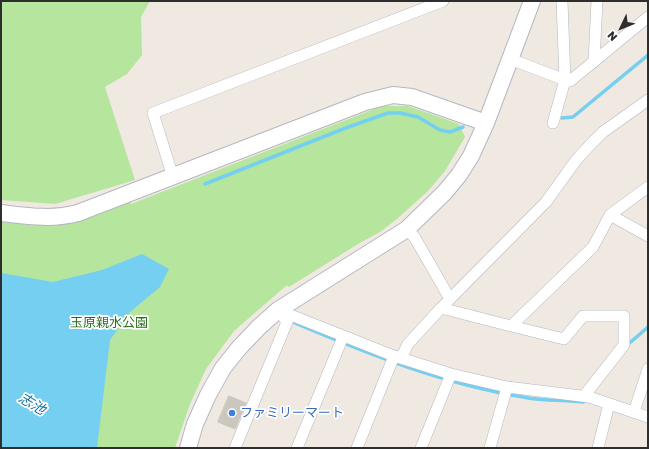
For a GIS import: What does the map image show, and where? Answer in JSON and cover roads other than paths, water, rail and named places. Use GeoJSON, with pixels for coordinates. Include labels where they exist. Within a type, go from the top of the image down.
{"type":"FeatureCollection","features":[{"type":"Feature","properties":{"kind":"street"},"geometry":{"type":"LineString","coordinates":[[173,177],[154,113],[443,1]]}},
{"type":"Feature","properties":{"kind":"street"},"geometry":{"type":"LineString","coordinates":[[188,448],[195,424],[208,395],[223,368],[254,332],[278,310],[407,229],[440,197],[459,175],[471,156],[486,123],[532,1]]}},
{"type":"Feature","properties":{"kind":"street"},"geometry":{"type":"LineString","coordinates":[[553,123],[564,80],[562,1]]}},
{"type":"Feature","properties":{"kind":"street"},"geometry":{"type":"LineString","coordinates":[[594,62],[597,1]]}},
{"type":"Feature","properties":{"kind":"street"},"geometry":{"type":"LineString","coordinates":[[510,59],[570,81],[648,17]]}},
{"type":"Feature","properties":{"kind":"street"},"geometry":{"type":"LineString","coordinates":[[1,213],[40,218],[64,216],[94,207],[384,96],[393,95],[412,97],[486,123]]}},
{"type":"Feature","properties":{"kind":"street"},"geometry":{"type":"LineString","coordinates":[[357,448],[395,360],[408,344],[441,308],[546,202],[577,159],[590,145],[603,132],[648,100]]}},
{"type":"Feature","properties":{"kind":"street"},"geometry":{"type":"LineString","coordinates":[[511,326],[593,247],[610,215],[648,186]]}},
{"type":"Feature","properties":{"kind":"street"},"geometry":{"type":"LineString","coordinates":[[610,215],[648,236]]}},
{"type":"Feature","properties":{"kind":"street"},"geometry":{"type":"LineString","coordinates":[[407,229],[415,238],[450,299]]}},
{"type":"Feature","properties":{"kind":"street"},"geometry":{"type":"LineString","coordinates":[[441,308],[564,340],[583,316],[624,316],[624,345],[584,396]]}},
{"type":"Feature","properties":{"kind":"street"},"geometry":{"type":"LineString","coordinates":[[278,310],[341,340],[450,378],[506,391],[584,396],[648,417]]}},
{"type":"Feature","properties":{"kind":"street"},"geometry":{"type":"LineString","coordinates":[[235,448],[287,322],[278,310]]}},
{"type":"Feature","properties":{"kind":"street"},"geometry":{"type":"LineString","coordinates":[[297,448],[341,340]]}},
{"type":"Feature","properties":{"kind":"street"},"geometry":{"type":"LineString","coordinates":[[634,412],[648,369]]}},
{"type":"Feature","properties":{"kind":"street"},"geometry":{"type":"LineString","coordinates":[[421,448],[450,378]]}},
{"type":"Feature","properties":{"kind":"street"},"geometry":{"type":"LineString","coordinates":[[490,448],[506,391]]}},
{"type":"Feature","properties":{"kind":"street"},"geometry":{"type":"LineString","coordinates":[[598,448],[609,404]]}},
{"type":"Feature","properties":{"kind":"water","name":"志池"},"geometry":{"type":"Polygon","coordinates":[[[142,254],[169,269],[160,287],[130,312],[110,340],[97,448],[1,448],[1,273],[53,282],[102,270],[142,254]]]}},
{"type":"Feature","properties":{"kind":"waterway"},"geometry":{"type":"LineString","coordinates":[[562,118],[573,117],[648,55]]}},
{"type":"Feature","properties":{"kind":"waterway"},"geometry":{"type":"LineString","coordinates":[[205,184],[343,129],[388,113],[400,113],[418,117],[440,130],[450,132],[463,127]]}},
{"type":"Feature","properties":{"kind":"waterway"},"geometry":{"type":"LineString","coordinates":[[295,323],[378,357],[464,384],[530,398],[583,402]]}},
{"type":"Feature","properties":{"kind":"waterway"},"geometry":{"type":"LineString","coordinates":[[626,346],[648,327]]}},
{"type":"Feature","properties":{"kind":"place","name":"ファミリーマート"},"geometry":{"type":"Point","coordinates":[232,413]}},
{"type":"Feature","properties":{"kind":"park label","name":"玉原親水公園"},"geometry":{"type":"Point","coordinates":[109,323]}}]}
